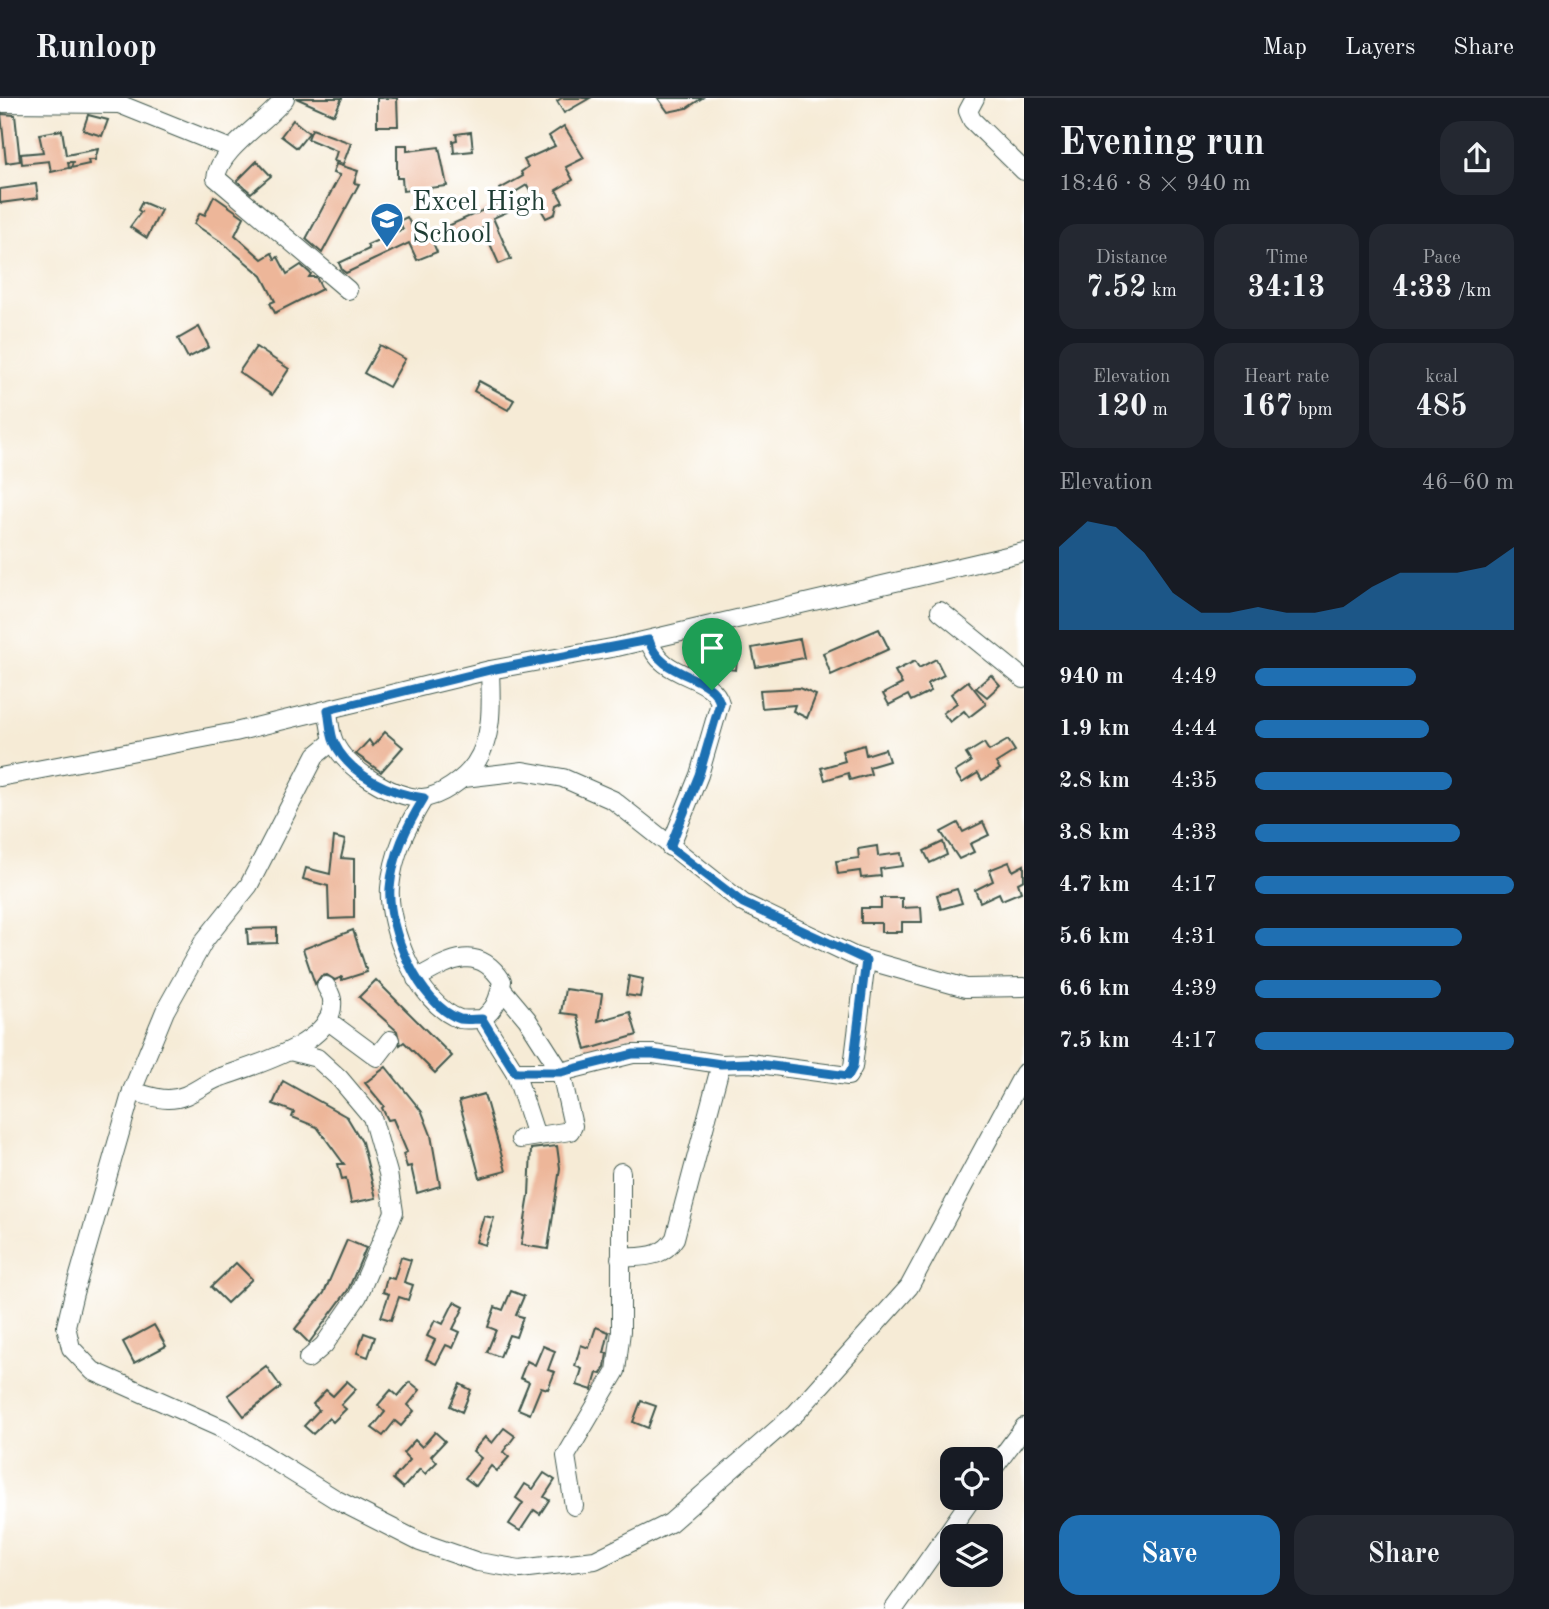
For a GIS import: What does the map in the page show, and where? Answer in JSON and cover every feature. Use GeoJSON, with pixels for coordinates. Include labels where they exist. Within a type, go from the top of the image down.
{"type":"FeatureCollection","features":[{"type":"Feature","properties":{"kind":"street"},"geometry":{"type":"LineString","coordinates":[[285,98],[260,126],[231,149],[216,178],[348,290]]}},
{"type":"Feature","properties":{"kind":"street"},"geometry":{"type":"LineString","coordinates":[[975,98],[968,111],[972,120],[1024,171]]}},
{"type":"Feature","properties":{"kind":"street"},"geometry":{"type":"LineString","coordinates":[[0,103],[119,104],[231,149]]}},
{"type":"Feature","properties":{"kind":"street"},"geometry":{"type":"LineString","coordinates":[[0,777],[235,732],[490,670],[649,640],[1024,552]]}},
{"type":"Feature","properties":{"kind":"street"},"geometry":{"type":"LineString","coordinates":[[940,611],[1024,679]]}},
{"type":"Feature","properties":{"kind":"street"},"geometry":{"type":"LineString","coordinates":[[649,640],[657,659],[712,690],[720,703],[699,775],[670,847]]}},
{"type":"Feature","properties":{"kind":"street"},"geometry":{"type":"LineString","coordinates":[[464,778],[477,762],[492,717],[490,670]]}},
{"type":"Feature","properties":{"kind":"street"},"geometry":{"type":"LineString","coordinates":[[328,710],[333,741],[344,759],[362,774],[408,796],[424,798]]}},
{"type":"Feature","properties":{"kind":"street"},"geometry":{"type":"LineString","coordinates":[[333,741],[316,755],[249,885],[204,941],[165,1010],[132,1091],[66,1326],[71,1348],[93,1371],[223,1429],[337,1500],[420,1542],[478,1562],[520,1569],[595,1560],[670,1523],[796,1413],[909,1287],[1024,1073]]}},
{"type":"Feature","properties":{"kind":"street"},"geometry":{"type":"LineString","coordinates":[[416,979],[464,957],[480,960],[494,968],[502,981],[493,1011],[482,1019],[460,1018],[436,1003],[416,979],[402,953],[390,890],[404,831],[424,798],[464,778],[523,771],[563,778],[613,800],[743,903],[866,960],[967,988],[1024,987]]}},
{"type":"Feature","properties":{"kind":"street"},"geometry":{"type":"LineString","coordinates":[[515,1072],[561,1072],[633,1054],[721,1064],[750,1063],[848,1076],[853,1067],[866,960]]}},
{"type":"Feature","properties":{"kind":"street"},"geometry":{"type":"LineString","coordinates":[[132,1091],[170,1100],[188,1095],[214,1080],[290,1051],[311,1038],[327,1020],[332,1001],[326,986]]}},
{"type":"Feature","properties":{"kind":"street"},"geometry":{"type":"LineString","coordinates":[[482,1019],[515,1072],[528,1137],[572,1129],[561,1072],[527,1019],[501,988]]}},
{"type":"Feature","properties":{"kind":"street"},"geometry":{"type":"LineString","coordinates":[[327,1020],[377,1057],[390,1040]]}},
{"type":"Feature","properties":{"kind":"street"},"geometry":{"type":"LineString","coordinates":[[290,1051],[317,1058],[340,1079],[372,1117],[388,1173],[394,1212],[358,1296],[324,1345],[308,1359]]}},
{"type":"Feature","properties":{"kind":"street"},"geometry":{"type":"LineString","coordinates":[[621,1258],[657,1255],[667,1250],[675,1238],[721,1064]]}},
{"type":"Feature","properties":{"kind":"street"},"geometry":{"type":"LineString","coordinates":[[574,1506],[566,1456],[616,1371],[621,1331],[621,1172]]}},
{"type":"Feature","properties":{"kind":"street"},"geometry":{"type":"LineString","coordinates":[[1003,1455],[1024,1427]]}},
{"type":"Feature","properties":{"kind":"street"},"geometry":{"type":"LineString","coordinates":[[894,1609],[964,1510]]}},
{"type":"Feature","properties":{"kind":"building"},"geometry":{"type":"Polygon","coordinates":[[[296,98],[342,98],[334,115],[296,98]]]}},
{"type":"Feature","properties":{"kind":"building"},"geometry":{"type":"Polygon","coordinates":[[[377,98],[397,98],[398,126],[377,126],[377,98]]]}},
{"type":"Feature","properties":{"kind":"building"},"geometry":{"type":"Polygon","coordinates":[[[562,98],[590,98],[564,113],[557,101],[562,98]]]}},
{"type":"Feature","properties":{"kind":"building"},"geometry":{"type":"Polygon","coordinates":[[[658,98],[702,98],[687,108],[668,112],[658,98]]]}},
{"type":"Feature","properties":{"kind":"building"},"geometry":{"type":"Polygon","coordinates":[[[1,114],[15,115],[20,161],[6,163],[1,114]]]}},
{"type":"Feature","properties":{"kind":"building"},"geometry":{"type":"Polygon","coordinates":[[[88,115],[108,120],[102,136],[83,130],[88,115]]]}},
{"type":"Feature","properties":{"kind":"building"},"geometry":{"type":"Polygon","coordinates":[[[293,120],[309,133],[297,148],[281,136],[293,120]]]}},
{"type":"Feature","properties":{"kind":"building"},"geometry":{"type":"Polygon","coordinates":[[[564,126],[584,158],[566,167],[573,180],[556,190],[563,202],[557,205],[555,214],[546,218],[527,185],[505,198],[500,189],[523,176],[521,172],[528,167],[524,160],[555,146],[549,136],[564,126]]]}},
{"type":"Feature","properties":{"kind":"building"},"geometry":{"type":"Polygon","coordinates":[[[312,129],[351,143],[343,164],[334,161],[337,151],[308,139],[312,129]]]}},
{"type":"Feature","properties":{"kind":"building"},"geometry":{"type":"Polygon","coordinates":[[[62,130],[66,155],[98,149],[95,160],[88,160],[89,164],[71,168],[73,162],[68,162],[69,168],[51,172],[49,161],[22,164],[21,154],[43,152],[39,134],[62,130]]]}},
{"type":"Feature","properties":{"kind":"building"},"geometry":{"type":"Polygon","coordinates":[[[471,132],[473,151],[454,153],[453,141],[457,140],[456,134],[471,132]]]}},
{"type":"Feature","properties":{"kind":"building"},"geometry":{"type":"Polygon","coordinates":[[[397,145],[407,145],[407,151],[439,147],[447,186],[403,191],[402,178],[397,178],[397,145]]]}},
{"type":"Feature","properties":{"kind":"building"},"geometry":{"type":"Polygon","coordinates":[[[257,161],[271,176],[251,193],[237,181],[257,161]]]}},
{"type":"Feature","properties":{"kind":"building"},"geometry":{"type":"Polygon","coordinates":[[[336,164],[358,171],[354,183],[359,184],[322,253],[306,239],[340,175],[333,173],[336,164]]]}},
{"type":"Feature","properties":{"kind":"building"},"geometry":{"type":"Polygon","coordinates":[[[36,184],[38,198],[0,203],[0,189],[36,184]]]}},
{"type":"Feature","properties":{"kind":"building"},"geometry":{"type":"Polygon","coordinates":[[[214,196],[244,217],[235,235],[262,259],[272,253],[275,259],[278,257],[287,274],[301,265],[311,274],[309,277],[316,277],[322,289],[275,313],[270,303],[275,301],[262,276],[223,243],[194,224],[200,213],[205,215],[214,196]]]}},
{"type":"Feature","properties":{"kind":"building"},"geometry":{"type":"Polygon","coordinates":[[[503,201],[507,212],[493,218],[511,259],[499,264],[483,228],[456,242],[448,226],[503,201]]]}},
{"type":"Feature","properties":{"kind":"building"},"geometry":{"type":"Polygon","coordinates":[[[142,202],[161,210],[147,238],[130,227],[141,212],[138,210],[142,202]]]}},
{"type":"Feature","properties":{"kind":"building"},"geometry":{"type":"Polygon","coordinates":[[[407,217],[420,243],[431,238],[437,252],[417,260],[409,243],[346,273],[342,270],[339,263],[369,249],[367,245],[403,229],[399,221],[407,217]]]}},
{"type":"Feature","properties":{"kind":"building"},"geometry":{"type":"Polygon","coordinates":[[[199,327],[209,347],[188,358],[178,339],[199,327]]]}},
{"type":"Feature","properties":{"kind":"building"},"geometry":{"type":"Polygon","coordinates":[[[380,345],[405,359],[389,387],[364,373],[380,345]]]}},
{"type":"Feature","properties":{"kind":"building"},"geometry":{"type":"Polygon","coordinates":[[[256,347],[289,369],[272,395],[239,372],[256,347]]]}},
{"type":"Feature","properties":{"kind":"building"},"geometry":{"type":"Polygon","coordinates":[[[479,381],[514,400],[508,410],[474,391],[479,381]]]}},
{"type":"Feature","properties":{"kind":"building"},"geometry":{"type":"Polygon","coordinates":[[[879,629],[889,649],[831,675],[823,653],[879,629]]]}},
{"type":"Feature","properties":{"kind":"building"},"geometry":{"type":"Polygon","coordinates":[[[800,639],[804,658],[756,667],[752,648],[800,639]]]}},
{"type":"Feature","properties":{"kind":"building"},"geometry":{"type":"Polygon","coordinates":[[[689,646],[738,650],[736,670],[688,664],[689,646]]]}},
{"type":"Feature","properties":{"kind":"building"},"geometry":{"type":"Polygon","coordinates":[[[936,659],[944,675],[927,684],[931,691],[911,701],[908,695],[889,705],[883,694],[902,684],[895,671],[915,661],[919,668],[936,659]]]}},
{"type":"Feature","properties":{"kind":"building"},"geometry":{"type":"Polygon","coordinates":[[[991,675],[1000,685],[987,697],[976,688],[991,675]]]}},
{"type":"Feature","properties":{"kind":"building"},"geometry":{"type":"Polygon","coordinates":[[[968,681],[986,704],[969,717],[964,711],[950,722],[943,713],[957,703],[951,694],[968,681]]]}},
{"type":"Feature","properties":{"kind":"building"},"geometry":{"type":"Polygon","coordinates":[[[799,688],[816,695],[807,718],[793,711],[795,705],[762,708],[760,690],[799,688]]]}},
{"type":"Feature","properties":{"kind":"building"},"geometry":{"type":"Polygon","coordinates":[[[385,732],[403,747],[381,772],[356,754],[369,740],[373,746],[385,732]]]}},
{"type":"Feature","properties":{"kind":"building"},"geometry":{"type":"Polygon","coordinates":[[[1008,740],[1015,751],[996,763],[1000,769],[982,780],[978,773],[962,783],[955,772],[971,762],[966,754],[984,743],[989,751],[1008,740]]]}},
{"type":"Feature","properties":{"kind":"building"},"geometry":{"type":"Polygon","coordinates":[[[864,745],[866,755],[885,749],[889,761],[869,767],[871,774],[850,780],[848,773],[825,780],[821,768],[845,761],[842,751],[864,745]]]}},
{"type":"Feature","properties":{"kind":"building"},"geometry":{"type":"Polygon","coordinates":[[[983,822],[989,835],[970,844],[974,852],[959,859],[941,832],[958,823],[963,832],[983,822]]]}},
{"type":"Feature","properties":{"kind":"building"},"geometry":{"type":"Polygon","coordinates":[[[334,837],[345,840],[341,858],[354,859],[354,918],[329,919],[328,886],[303,879],[306,868],[330,874],[334,837]]]}},
{"type":"Feature","properties":{"kind":"building"},"geometry":{"type":"Polygon","coordinates":[[[943,842],[947,855],[930,863],[924,851],[943,842]]]}},
{"type":"Feature","properties":{"kind":"building"},"geometry":{"type":"Polygon","coordinates":[[[877,846],[878,856],[901,853],[903,866],[880,869],[881,876],[861,878],[860,871],[838,874],[836,861],[859,858],[858,849],[877,846]]]}},
{"type":"Feature","properties":{"kind":"building"},"geometry":{"type":"Polygon","coordinates":[[[1009,862],[1013,871],[1024,865],[1024,880],[1018,883],[1021,892],[1002,900],[999,893],[980,902],[975,890],[993,881],[989,870],[1009,862]]]}},
{"type":"Feature","properties":{"kind":"building"},"geometry":{"type":"Polygon","coordinates":[[[957,889],[962,903],[941,909],[937,895],[957,889]]]}},
{"type":"Feature","properties":{"kind":"building"},"geometry":{"type":"Polygon","coordinates":[[[881,898],[902,898],[902,908],[921,907],[922,922],[902,922],[902,932],[881,932],[881,923],[861,923],[861,908],[881,908],[881,898]]]}},
{"type":"Feature","properties":{"kind":"building"},"geometry":{"type":"Polygon","coordinates":[[[277,928],[277,943],[248,944],[247,929],[277,928]]]}},
{"type":"Feature","properties":{"kind":"building"},"geometry":{"type":"Polygon","coordinates":[[[353,930],[367,972],[342,980],[342,977],[335,980],[327,975],[321,976],[315,984],[303,949],[353,930]]]}},
{"type":"Feature","properties":{"kind":"building"},"geometry":{"type":"Polygon","coordinates":[[[629,976],[643,979],[640,997],[626,995],[629,976]]]}},
{"type":"Feature","properties":{"kind":"building"},"geometry":{"type":"Polygon","coordinates":[[[376,980],[452,1056],[435,1073],[404,1042],[400,1045],[397,1031],[359,997],[376,980]]]}},
{"type":"Feature","properties":{"kind":"building"},"geometry":{"type":"Polygon","coordinates":[[[565,989],[602,994],[598,1021],[630,1012],[637,1035],[586,1050],[577,1015],[561,1013],[565,989]]]}},
{"type":"Feature","properties":{"kind":"building"},"geometry":{"type":"Polygon","coordinates":[[[386,1067],[422,1112],[431,1135],[440,1186],[417,1193],[411,1166],[407,1167],[403,1154],[407,1152],[393,1119],[388,1120],[382,1108],[384,1106],[365,1083],[386,1067]]]}},
{"type":"Feature","properties":{"kind":"building"},"geometry":{"type":"Polygon","coordinates":[[[283,1081],[347,1117],[362,1142],[376,1198],[351,1203],[346,1178],[342,1179],[338,1164],[344,1164],[317,1127],[292,1117],[294,1112],[273,1104],[283,1081]]]}},
{"type":"Feature","properties":{"kind":"building"},"geometry":{"type":"Polygon","coordinates":[[[484,1094],[506,1171],[480,1178],[459,1101],[484,1094]]]}},
{"type":"Feature","properties":{"kind":"building"},"geometry":{"type":"Polygon","coordinates":[[[557,1146],[560,1168],[548,1249],[521,1245],[529,1195],[531,1149],[557,1146]]]}},
{"type":"Feature","properties":{"kind":"building"},"geometry":{"type":"Polygon","coordinates":[[[484,1216],[494,1218],[485,1245],[476,1242],[484,1216]]]}},
{"type":"Feature","properties":{"kind":"building"},"geometry":{"type":"Polygon","coordinates":[[[347,1240],[366,1248],[348,1290],[309,1343],[295,1329],[324,1293],[347,1240]]]}},
{"type":"Feature","properties":{"kind":"building"},"geometry":{"type":"Polygon","coordinates":[[[401,1257],[411,1260],[404,1282],[413,1285],[408,1300],[399,1297],[391,1320],[381,1317],[389,1294],[383,1292],[387,1277],[394,1279],[401,1257]]]}},
{"type":"Feature","properties":{"kind":"building"},"geometry":{"type":"Polygon","coordinates":[[[236,1263],[252,1279],[227,1303],[211,1287],[236,1263]]]}},
{"type":"Feature","properties":{"kind":"building"},"geometry":{"type":"Polygon","coordinates":[[[511,1291],[524,1296],[516,1315],[523,1317],[516,1337],[509,1335],[500,1357],[487,1352],[496,1330],[488,1327],[495,1307],[503,1310],[511,1291]]]}},
{"type":"Feature","properties":{"kind":"building"},"geometry":{"type":"Polygon","coordinates":[[[454,1302],[464,1307],[453,1329],[460,1332],[453,1348],[446,1345],[436,1364],[426,1359],[435,1340],[427,1336],[435,1320],[443,1324],[454,1302]]]}},
{"type":"Feature","properties":{"kind":"building"},"geometry":{"type":"Polygon","coordinates":[[[154,1325],[166,1346],[134,1363],[123,1342],[154,1325]]]}},
{"type":"Feature","properties":{"kind":"building"},"geometry":{"type":"Polygon","coordinates":[[[596,1327],[609,1332],[604,1353],[607,1353],[605,1367],[601,1374],[597,1373],[592,1390],[577,1385],[582,1369],[575,1366],[581,1345],[589,1348],[596,1327]]]}},
{"type":"Feature","properties":{"kind":"building"},"geometry":{"type":"Polygon","coordinates":[[[364,1333],[375,1337],[368,1357],[357,1353],[364,1333]]]}},
{"type":"Feature","properties":{"kind":"building"},"geometry":{"type":"Polygon","coordinates":[[[543,1346],[555,1351],[548,1370],[555,1372],[548,1389],[541,1387],[530,1414],[518,1409],[529,1382],[520,1378],[527,1361],[535,1365],[543,1346]]]}},
{"type":"Feature","properties":{"kind":"building"},"geometry":{"type":"Polygon","coordinates":[[[266,1366],[281,1387],[244,1416],[228,1395],[266,1366]]]}},
{"type":"Feature","properties":{"kind":"building"},"geometry":{"type":"Polygon","coordinates":[[[347,1381],[356,1389],[341,1405],[346,1409],[333,1422],[329,1418],[313,1434],[304,1426],[319,1410],[313,1404],[326,1390],[333,1396],[347,1381]]]}},
{"type":"Feature","properties":{"kind":"building"},"geometry":{"type":"Polygon","coordinates":[[[410,1382],[420,1390],[408,1405],[414,1411],[401,1426],[395,1421],[383,1436],[372,1428],[385,1412],[378,1405],[391,1390],[398,1396],[410,1382]]]}},
{"type":"Feature","properties":{"kind":"building"},"geometry":{"type":"Polygon","coordinates":[[[460,1384],[471,1390],[462,1412],[450,1406],[460,1384]]]}},
{"type":"Feature","properties":{"kind":"building"},"geometry":{"type":"Polygon","coordinates":[[[641,1401],[656,1406],[648,1428],[633,1422],[641,1401]]]}},
{"type":"Feature","properties":{"kind":"building"},"geometry":{"type":"Polygon","coordinates":[[[504,1428],[515,1436],[503,1452],[509,1457],[497,1471],[491,1466],[476,1486],[465,1478],[481,1458],[473,1451],[485,1437],[492,1443],[504,1428]]]}},
{"type":"Feature","properties":{"kind":"building"},"geometry":{"type":"Polygon","coordinates":[[[435,1432],[445,1441],[431,1456],[437,1462],[425,1474],[420,1469],[403,1488],[393,1479],[410,1460],[403,1453],[415,1440],[422,1447],[435,1432]]]}},
{"type":"Feature","properties":{"kind":"building"},"geometry":{"type":"Polygon","coordinates":[[[544,1473],[555,1480],[544,1497],[549,1500],[540,1514],[534,1510],[520,1531],[509,1524],[523,1503],[516,1498],[525,1484],[533,1489],[544,1473]]]}},
{"type":"Feature","properties":{"kind":"place","name":"Excel High School"},"geometry":{"type":"Point","coordinates":[387,249]}},
{"type":"Feature","properties":{"kind":"route"},"geometry":{"type":"LineString","coordinates":[[649,640],[657,659],[712,690],[718,696],[719,712],[699,775],[670,847],[743,903],[866,960],[852,1073],[848,1076],[750,1063],[721,1064],[653,1054],[633,1054],[561,1072],[515,1072],[482,1019],[460,1018],[436,1003],[416,979],[402,953],[390,890],[404,831],[424,798],[408,796],[384,786],[362,774],[344,759],[333,741],[328,710],[490,670],[649,640]]}}]}
